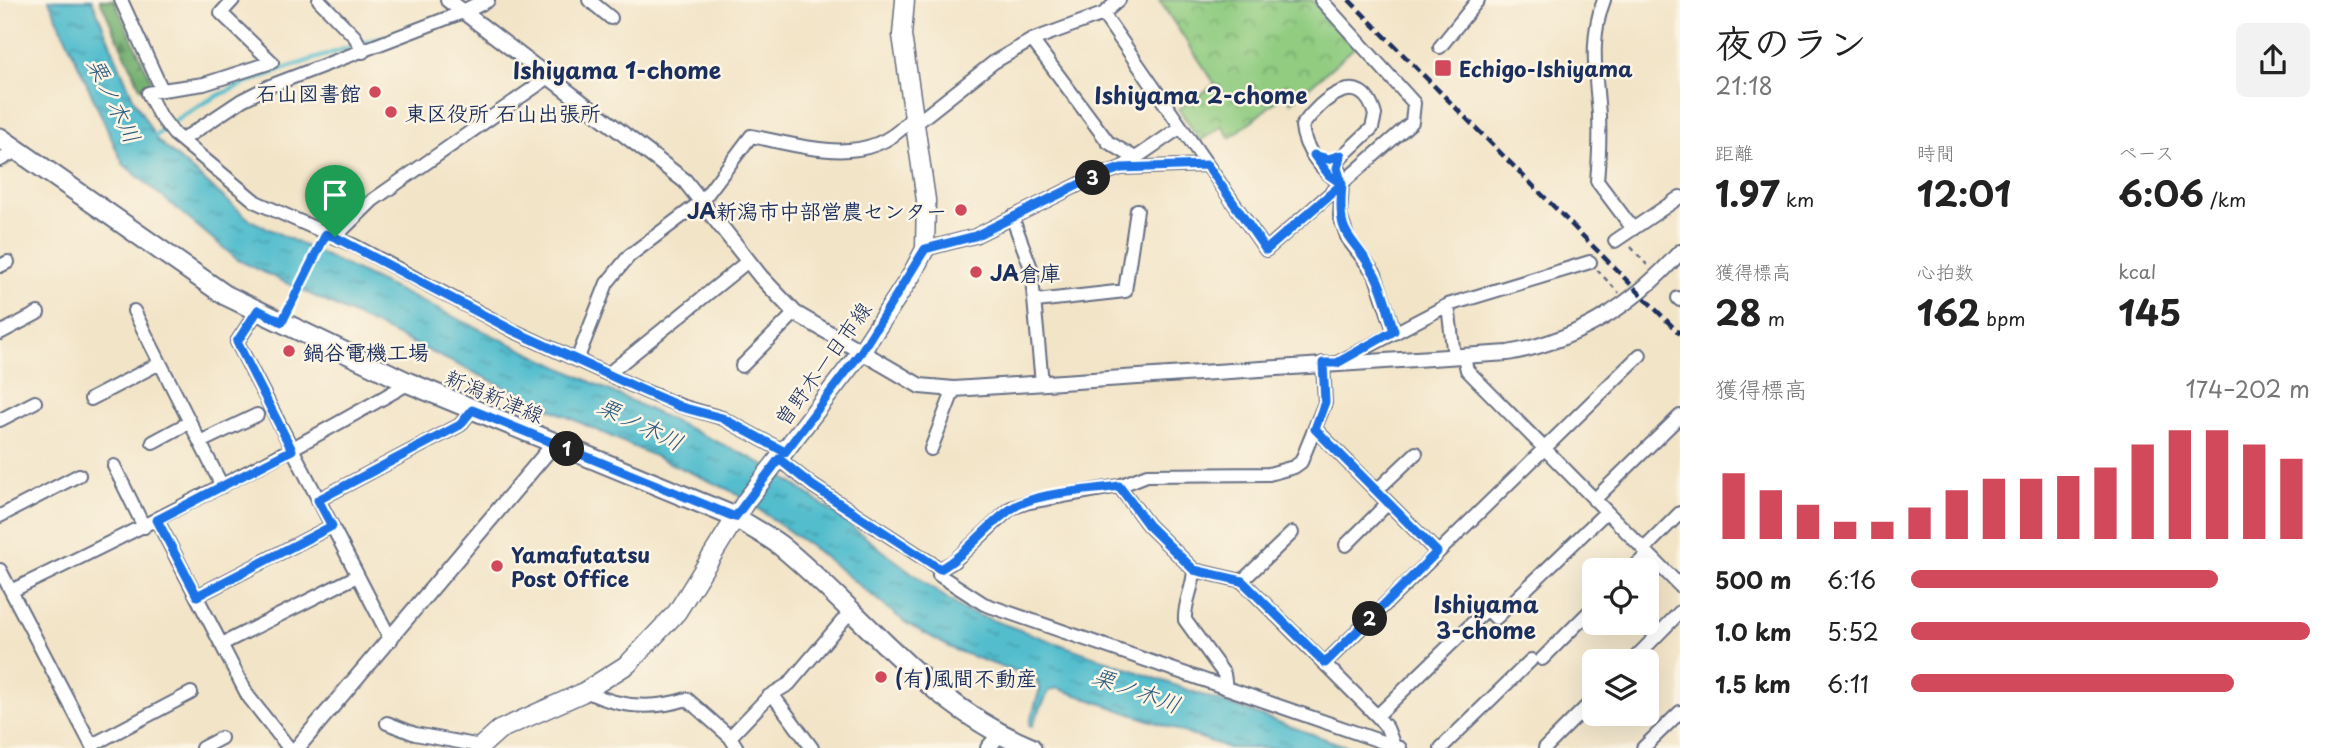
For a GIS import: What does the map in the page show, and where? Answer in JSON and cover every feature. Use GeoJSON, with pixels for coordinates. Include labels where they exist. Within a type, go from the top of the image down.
{"type":"FeatureCollection","features":[{"type":"Feature","properties":{"kind":"main road"},"geometry":{"type":"LineString","coordinates":[[905,0],[902,35],[926,200],[925,249]]}},
{"type":"Feature","properties":{"kind":"main road","name":"新潟新津線"},"geometry":{"type":"LineString","coordinates":[[0,138],[225,295],[409,383],[472,410],[554,444],[741,509],[932,689],[993,741],[1031,748]]}},
{"type":"Feature","properties":{"kind":"main road","name":"曽野木一日市線"},"geometry":{"type":"LineString","coordinates":[[480,747],[499,730],[586,691],[628,664],[677,612],[741,509],[861,352],[925,249]]}},
{"type":"Feature","properties":{"kind":"street"},"geometry":{"type":"LineString","coordinates":[[121,0],[162,90]]}},
{"type":"Feature","properties":{"kind":"street"},"geometry":{"type":"LineString","coordinates":[[233,0],[221,13],[272,62],[204,84],[148,93],[158,113],[182,140],[256,202],[331,236],[514,331],[681,407],[722,418],[813,486],[940,569]]}},
{"type":"Feature","properties":{"kind":"street"},"geometry":{"type":"LineString","coordinates":[[319,0],[355,37],[363,52]]}},
{"type":"Feature","properties":{"kind":"street"},"geometry":{"type":"LineString","coordinates":[[448,0],[685,181],[748,261],[795,313],[920,386],[954,389],[1508,353],[1553,342],[1596,323],[1628,303],[1658,277],[1680,252]]}},
{"type":"Feature","properties":{"kind":"street"},"geometry":{"type":"LineString","coordinates":[[182,140],[242,100],[270,86],[363,52],[486,0]]}},
{"type":"Feature","properties":{"kind":"street"},"geometry":{"type":"LineString","coordinates":[[589,0],[611,18]]}},
{"type":"Feature","properties":{"kind":"street"},"geometry":{"type":"LineString","coordinates":[[577,360],[607,283],[629,256],[702,201],[751,136],[830,151],[876,147],[900,133],[994,62],[1032,40],[1103,14],[1119,0]]}},
{"type":"Feature","properties":{"kind":"street"},"geometry":{"type":"LineString","coordinates":[[1103,14],[1266,250],[1412,122],[1414,103],[1321,0]]}},
{"type":"Feature","properties":{"kind":"street"},"geometry":{"type":"LineString","coordinates":[[1440,47],[1478,0]]}},
{"type":"Feature","properties":{"kind":"street"},"geometry":{"type":"LineString","coordinates":[[1604,0],[1595,28],[1593,51],[1600,142],[1597,181],[1633,229]]}},
{"type":"Feature","properties":{"kind":"street"},"geometry":{"type":"LineString","coordinates":[[1032,40],[1108,142],[1135,158]]}},
{"type":"Feature","properties":{"kind":"street"},"geometry":{"type":"LineString","coordinates":[[331,236],[373,200],[549,77]]}},
{"type":"Feature","properties":{"kind":"street"},"geometry":{"type":"LineString","coordinates":[[1314,155],[1328,159],[1341,155],[1372,128],[1376,115],[1363,94],[1349,88],[1340,90],[1302,126],[1304,142],[1329,175],[1342,184]]}},
{"type":"Feature","properties":{"kind":"street"},"geometry":{"type":"LineString","coordinates":[[925,249],[975,236],[1092,178],[1121,168],[1181,127]]}},
{"type":"Feature","properties":{"kind":"street"},"geometry":{"type":"LineString","coordinates":[[0,159],[18,150]]}},
{"type":"Feature","properties":{"kind":"street"},"geometry":{"type":"LineString","coordinates":[[1341,155],[1337,168],[1342,184],[1339,216],[1348,239],[1375,274],[1394,331]]}},
{"type":"Feature","properties":{"kind":"street"},"geometry":{"type":"LineString","coordinates":[[1121,168],[1207,165]]}},
{"type":"Feature","properties":{"kind":"street"},"geometry":{"type":"LineString","coordinates":[[1618,239],[1680,197]]}},
{"type":"Feature","properties":{"kind":"street"},"geometry":{"type":"LineString","coordinates":[[1036,301],[1125,291],[1138,210]]}},
{"type":"Feature","properties":{"kind":"street"},"geometry":{"type":"LineString","coordinates":[[1012,217],[1031,268],[1042,383]]}},
{"type":"Feature","properties":{"kind":"street"},"geometry":{"type":"LineString","coordinates":[[608,374],[748,261]]}},
{"type":"Feature","properties":{"kind":"street"},"geometry":{"type":"LineString","coordinates":[[1330,363],[1448,305],[1590,262]]}},
{"type":"Feature","properties":{"kind":"street"},"geometry":{"type":"LineString","coordinates":[[1448,305],[1459,357],[1467,370],[1680,586]]}},
{"type":"Feature","properties":{"kind":"street"},"geometry":{"type":"LineString","coordinates":[[258,310],[237,342],[391,640]]}},
{"type":"Feature","properties":{"kind":"street"},"geometry":{"type":"LineString","coordinates":[[134,312],[222,486]]}},
{"type":"Feature","properties":{"kind":"street"},"geometry":{"type":"LineString","coordinates":[[0,333],[38,313]]}},
{"type":"Feature","properties":{"kind":"street"},"geometry":{"type":"LineString","coordinates":[[742,366],[795,313]]}},
{"type":"Feature","properties":{"kind":"street"},"geometry":{"type":"LineString","coordinates":[[1325,663],[1640,355]]}},
{"type":"Feature","properties":{"kind":"street"},"geometry":{"type":"LineString","coordinates":[[92,399],[160,363]]}},
{"type":"Feature","properties":{"kind":"street"},"geometry":{"type":"LineString","coordinates":[[940,569],[953,562],[1011,508],[1048,497],[1119,486],[1147,475],[1269,474],[1294,467],[1301,462],[1325,402],[1330,363]]}},
{"type":"Feature","properties":{"kind":"street"},"geometry":{"type":"LineString","coordinates":[[11,591],[144,527],[292,450],[409,383]]}},
{"type":"Feature","properties":{"kind":"street"},"geometry":{"type":"LineString","coordinates":[[931,449],[954,389]]}},
{"type":"Feature","properties":{"kind":"street"},"geometry":{"type":"LineString","coordinates":[[0,420],[35,402]]}},
{"type":"Feature","properties":{"kind":"street"},"geometry":{"type":"LineString","coordinates":[[318,500],[460,425],[472,410]]}},
{"type":"Feature","properties":{"kind":"street"},"geometry":{"type":"LineString","coordinates":[[200,442],[257,415]]}},
{"type":"Feature","properties":{"kind":"street"},"geometry":{"type":"LineString","coordinates":[[1594,500],[1680,416]]}},
{"type":"Feature","properties":{"kind":"street"},"geometry":{"type":"LineString","coordinates":[[153,442],[190,422]]}},
{"type":"Feature","properties":{"kind":"street"},"geometry":{"type":"LineString","coordinates":[[1315,429],[1437,552]]}},
{"type":"Feature","properties":{"kind":"street"},"geometry":{"type":"LineString","coordinates":[[296,748],[391,640],[554,444]]}},
{"type":"Feature","properties":{"kind":"street"},"geometry":{"type":"LineString","coordinates":[[1376,491],[1416,453]]}},
{"type":"Feature","properties":{"kind":"street"},"geometry":{"type":"LineString","coordinates":[[114,466],[144,527]]}},
{"type":"Feature","properties":{"kind":"street"},"geometry":{"type":"LineString","coordinates":[[0,516],[79,475]]}},
{"type":"Feature","properties":{"kind":"street"},"geometry":{"type":"LineString","coordinates":[[1119,486],[1148,525],[1194,570],[1242,581],[1377,716],[1397,747]]}},
{"type":"Feature","properties":{"kind":"street"},"geometry":{"type":"LineString","coordinates":[[1346,545],[1388,503]]}},
{"type":"Feature","properties":{"kind":"street"},"geometry":{"type":"LineString","coordinates":[[1377,716],[1487,609],[1496,618],[1606,512]]}},
{"type":"Feature","properties":{"kind":"street"},"geometry":{"type":"LineString","coordinates":[[1640,558],[1680,513]]}},
{"type":"Feature","properties":{"kind":"street"},"geometry":{"type":"LineString","coordinates":[[157,520],[248,696],[289,748]]}},
{"type":"Feature","properties":{"kind":"street"},"geometry":{"type":"LineString","coordinates":[[197,596],[332,526]]}},
{"type":"Feature","properties":{"kind":"street"},"geometry":{"type":"LineString","coordinates":[[1242,581],[1292,533]]}},
{"type":"Feature","properties":{"kind":"street"},"geometry":{"type":"LineString","coordinates":[[940,569],[939,575],[984,604],[1397,747]]}},
{"type":"Feature","properties":{"kind":"street"},"geometry":{"type":"LineString","coordinates":[[0,570],[93,746],[191,693]]}},
{"type":"Feature","properties":{"kind":"street"},"geometry":{"type":"LineString","coordinates":[[1194,570],[1194,589],[1185,609],[1185,620],[1224,674],[1226,688]]}},
{"type":"Feature","properties":{"kind":"street"},"geometry":{"type":"LineString","coordinates":[[222,645],[358,576]]}},
{"type":"Feature","properties":{"kind":"street"},"geometry":{"type":"LineString","coordinates":[[586,691],[606,701],[638,706],[664,706],[687,699],[734,743],[772,694],[789,684],[850,612]]}},
{"type":"Feature","properties":{"kind":"street"},"geometry":{"type":"LineString","coordinates":[[1644,649],[1680,612]]}},
{"type":"Feature","properties":{"kind":"street"},"geometry":{"type":"LineString","coordinates":[[1441,748],[1582,618]]}},
{"type":"Feature","properties":{"kind":"street"},"geometry":{"type":"LineString","coordinates":[[772,694],[812,748]]}},
{"type":"Feature","properties":{"kind":"street"},"geometry":{"type":"LineString","coordinates":[[1545,748],[1582,711]]}},
{"type":"Feature","properties":{"kind":"street"},"geometry":{"type":"LineString","coordinates":[[1643,748],[1680,712]]}},
{"type":"Feature","properties":{"kind":"street"},"geometry":{"type":"LineString","coordinates":[[387,723],[415,734],[480,747]]}},
{"type":"Feature","properties":{"kind":"street"},"geometry":{"type":"LineString","coordinates":[[202,748],[221,738]]}},
{"type":"Feature","properties":{"kind":"path"},"geometry":{"type":"LineString","coordinates":[[282,322],[331,236]]}},
{"type":"Feature","properties":{"kind":"path"},"geometry":{"type":"LineString","coordinates":[[1618,239],[1658,277]]}},
{"type":"Feature","properties":{"kind":"path"},"geometry":{"type":"LineString","coordinates":[[1590,262],[1628,303]]}},
{"type":"Feature","properties":{"kind":"green space"},"geometry":{"type":"Polygon","coordinates":[[[100,0],[114,0],[153,84],[141,89],[100,0]]]}},
{"type":"Feature","properties":{"kind":"green space"},"geometry":{"type":"Polygon","coordinates":[[[1159,0],[1312,0],[1356,46],[1291,103],[1285,94],[1230,138],[1222,126],[1200,141],[1179,109],[1215,84],[1159,0]]]}},
{"type":"Feature","properties":{"kind":"water","name":"栗ノ木川"},"geometry":{"type":"Polygon","coordinates":[[[49,0],[92,0],[133,98],[157,140],[250,220],[749,457],[805,492],[964,610],[1351,748],[1229,748],[1057,688],[1049,691],[1032,726],[1029,725],[1040,689],[1035,679],[955,650],[906,623],[817,551],[736,493],[557,412],[238,260],[123,164],[49,0]]]}},
{"type":"Feature","properties":{"kind":"waterway","name":"栗ノ木川"},"geometry":{"type":"LineString","coordinates":[[151,140],[201,104],[230,90],[381,37]]}},
{"type":"Feature","properties":{"kind":"railway"},"geometry":{"type":"LineString","coordinates":[[1349,0],[1680,334]]}},
{"type":"Feature","properties":{"kind":"place","name":"Echigo-Ishiyama"},"geometry":{"type":"Point","coordinates":[1443,68]}},
{"type":"Feature","properties":{"kind":"place","name":"石山図書館"},"geometry":{"type":"Point","coordinates":[375,92]}},
{"type":"Feature","properties":{"kind":"place","name":"東区役所 石山出張所"},"geometry":{"type":"Point","coordinates":[391,112]}},
{"type":"Feature","properties":{"kind":"place","name":"JA新潟市中部営農センター"},"geometry":{"type":"Point","coordinates":[961,210]}},
{"type":"Feature","properties":{"kind":"place","name":"JA倉庫"},"geometry":{"type":"Point","coordinates":[976,272]}},
{"type":"Feature","properties":{"kind":"place","name":"鍋谷電機工場"},"geometry":{"type":"Point","coordinates":[289,351]}},
{"type":"Feature","properties":{"kind":"place","name":"Yamafutatsu Post Office"},"geometry":{"type":"Point","coordinates":[497,566]}},
{"type":"Feature","properties":{"kind":"place","name":"(有)風間不動産"},"geometry":{"type":"Point","coordinates":[881,677]}},
{"type":"Feature","properties":{"kind":"district","name":"Ishiyama 1-chome"},"geometry":{"type":"Point","coordinates":[617,69]}},
{"type":"Feature","properties":{"kind":"district","name":"Ishiyama 2-chome"},"geometry":{"type":"Point","coordinates":[1201,94]}},
{"type":"Feature","properties":{"kind":"district","name":"Ishiyama 3-chome"},"geometry":{"type":"Point","coordinates":[1486,616]}},
{"type":"Feature","properties":{"kind":"route"},"geometry":{"type":"LineString","coordinates":[[335,237],[326,234],[282,322],[258,310],[237,342],[292,450],[157,520],[197,596],[332,526],[318,500],[460,425],[472,410],[735,517],[779,459],[813,486],[940,569],[953,562],[1011,508],[1048,497],[1119,486],[1148,525],[1194,570],[1242,581],[1325,663],[1437,552],[1315,429],[1325,402],[1323,363],[1337,363],[1394,331],[1375,274],[1348,239],[1339,216],[1342,184],[1329,175],[1314,155],[1328,159],[1341,155],[1337,168],[1342,184],[1266,250],[1207,165],[1121,168],[1092,178],[975,236],[925,249],[911,276],[861,352],[785,452],[722,418],[681,407],[514,331],[335,237]]}}]}
